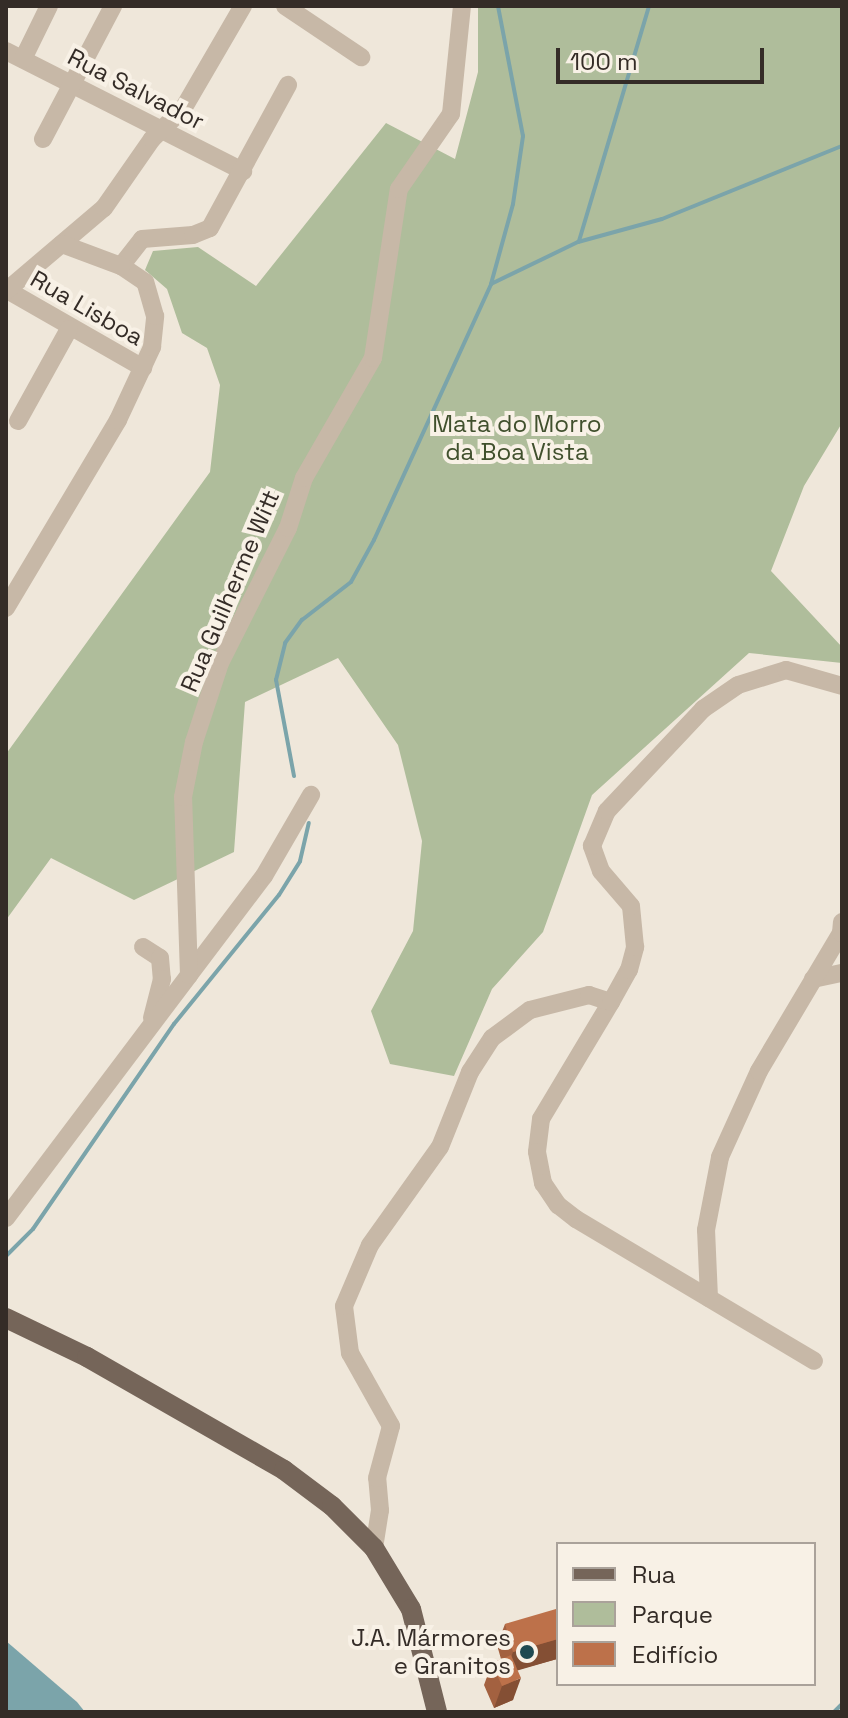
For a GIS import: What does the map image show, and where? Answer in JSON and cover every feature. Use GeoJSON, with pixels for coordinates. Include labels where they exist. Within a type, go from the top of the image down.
{"type":"FeatureCollection","features":[{"type":"Feature","properties":{"kind":"main road"},"geometry":{"type":"LineString","coordinates":[[6,1318],[87,1357],[284,1470],[332,1506],[374,1548],[411,1609],[437,1712]]}},
{"type":"Feature","properties":{"kind":"street"},"geometry":{"type":"LineString","coordinates":[[14,55],[49,6]]}},
{"type":"Feature","properties":{"kind":"street"},"geometry":{"type":"LineString","coordinates":[[43,139],[75,84],[113,6]]}},
{"type":"Feature","properties":{"kind":"street"},"geometry":{"type":"LineString","coordinates":[[6,290],[104,208],[161,130],[183,109],[243,6]]}},
{"type":"Feature","properties":{"kind":"street"},"geometry":{"type":"LineString","coordinates":[[285,6],[361,57]]}},
{"type":"Feature","properties":{"kind":"street","name":"Rua Guilherme Witt"},"geometry":{"type":"LineString","coordinates":[[189,975],[183,797],[194,742],[220,663],[288,528],[304,478],[373,358],[399,189],[451,114],[462,6]]}},
{"type":"Feature","properties":{"kind":"street","name":"Rua Salvador"},"geometry":{"type":"LineString","coordinates":[[14,55],[243,171]]}},
{"type":"Feature","properties":{"kind":"street"},"geometry":{"type":"LineString","coordinates":[[121,266],[142,239],[193,235],[210,228],[288,85]]}},
{"type":"Feature","properties":{"kind":"street"},"geometry":{"type":"LineString","coordinates":[[6,608],[64,518],[152,347],[153,301],[138,274],[62,244]]}},
{"type":"Feature","properties":{"kind":"street","name":"Rua Lisboa"},"geometry":{"type":"LineString","coordinates":[[6,290],[69,329],[143,368]]}},
{"type":"Feature","properties":{"kind":"street"},"geometry":{"type":"LineString","coordinates":[[18,421],[69,329]]}},
{"type":"Feature","properties":{"kind":"street"},"geometry":{"type":"LineString","coordinates":[[814,1361],[576,1219],[558,1205],[543,1183],[537,1152],[541,1119],[629,970],[634,920],[624,895],[595,860],[592,846],[607,811],[703,709],[738,685],[786,670],[842,686]]}},
{"type":"Feature","properties":{"kind":"street"},"geometry":{"type":"LineString","coordinates":[[6,1218],[264,876],[311,795]]}},
{"type":"Feature","properties":{"kind":"street"},"geometry":{"type":"LineString","coordinates":[[709,1298],[706,1230],[720,1157],[759,1071],[842,932]]}},
{"type":"Feature","properties":{"kind":"street"},"geometry":{"type":"LineString","coordinates":[[143,947],[160,958],[162,979],[149,1027]]}},
{"type":"Feature","properties":{"kind":"street"},"geometry":{"type":"LineString","coordinates":[[813,979],[842,973]]}},
{"type":"Feature","properties":{"kind":"street"},"geometry":{"type":"LineString","coordinates":[[374,1548],[380,1510],[377,1478],[391,1426],[350,1353],[344,1306],[354,1274],[407,1187],[440,1147],[470,1072],[492,1038],[530,1010],[589,995],[611,1002]]}},
{"type":"Feature","properties":{"kind":"green space","name":"Mata do Morro da Boa Vista"},"geometry":{"type":"Polygon","coordinates":[[[478,6],[842,6],[842,423],[804,486],[771,571],[842,647],[842,663],[749,653],[592,795],[543,932],[492,989],[454,1076],[390,1064],[371,1011],[413,931],[422,841],[398,745],[338,658],[245,702],[234,852],[134,900],[51,858],[6,920],[6,754],[210,472],[220,385],[207,348],[182,333],[167,289],[145,270],[153,251],[198,247],[256,286],[386,123],[455,159],[478,72],[478,6]]]}},
{"type":"Feature","properties":{"kind":"water"},"geometry":{"type":"Polygon","coordinates":[[[6,1641],[77,1702],[85,1712],[6,1712],[6,1641]]]}},
{"type":"Feature","properties":{"kind":"building"},"geometry":{"type":"Polygon","coordinates":[[[556,1609],[556,1640],[513,1652],[505,1624],[556,1609]]]}},
{"type":"Feature","properties":{"kind":"building"},"geometry":{"type":"Polygon","coordinates":[[[511,1655],[521,1678],[502,1686],[492,1663],[511,1655]]]}},
{"type":"Feature","properties":{"kind":"waterway"},"geometry":{"type":"LineString","coordinates":[[294,776],[276,680],[285,643],[302,620],[351,582],[374,540],[491,284],[513,204],[523,136],[498,6]]}},
{"type":"Feature","properties":{"kind":"waterway"},"geometry":{"type":"LineString","coordinates":[[579,241],[649,6]]}},
{"type":"Feature","properties":{"kind":"waterway"},"geometry":{"type":"LineString","coordinates":[[491,284],[578,242],[662,219],[842,146]]}},
{"type":"Feature","properties":{"kind":"waterway"},"geometry":{"type":"LineString","coordinates":[[6,1256],[33,1229],[174,1024],[279,895],[300,861],[309,823]]}},
{"type":"Feature","properties":{"kind":"waterway"},"geometry":{"type":"LineString","coordinates":[[834,1712],[842,1704]]}},
{"type":"Feature","properties":{"kind":"place","name":"J.A. Mármores e Granitos"},"geometry":{"type":"Point","coordinates":[527,1652]}}]}
